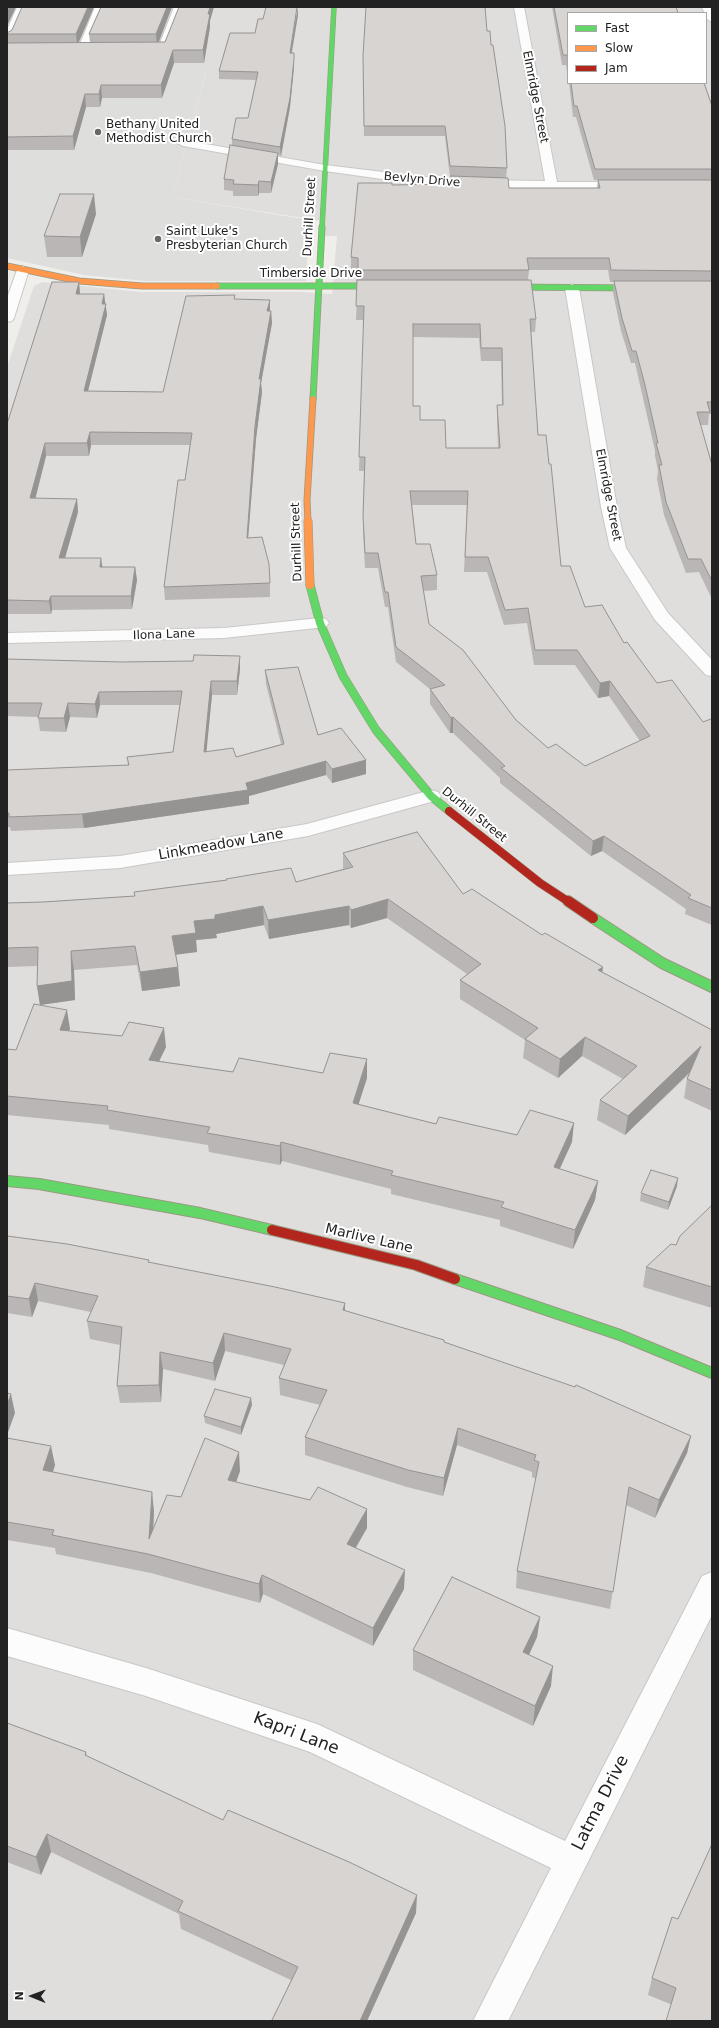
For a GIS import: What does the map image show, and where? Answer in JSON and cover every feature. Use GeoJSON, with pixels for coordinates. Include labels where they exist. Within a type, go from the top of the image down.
{"type":"FeatureCollection","features":[{"type":"Feature","properties":{"kind":"street"},"geometry":{"type":"LineString","coordinates":[[7,42],[22,7]]}},
{"type":"Feature","properties":{"kind":"street"},"geometry":{"type":"LineString","coordinates":[[83,51],[100,7]]}},
{"type":"Feature","properties":{"kind":"street"},"geometry":{"type":"LineString","coordinates":[[146,51],[162,51],[178,7]]}},
{"type":"Feature","properties":{"kind":"street","name":"Durhill Street"},"geometry":{"type":"LineString","coordinates":[[334,7],[307,508],[310,584],[320,623],[343,676],[376,730],[431,796],[540,883],[662,963],[712,987]]}},
{"type":"Feature","properties":{"kind":"street","name":"Elmridge Street"},"geometry":{"type":"LineString","coordinates":[[518,7],[552,186]]}},
{"type":"Feature","properties":{"kind":"street"},"geometry":{"type":"LineString","coordinates":[[707,7],[712,19]]}},
{"type":"Feature","properties":{"kind":"street","name":"Bevlyn Drive"},"geometry":{"type":"LineString","coordinates":[[182,143],[325,168],[425,181],[552,186],[640,186]]}},
{"type":"Feature","properties":{"kind":"street","name":"Timberside Drive"},"geometry":{"type":"LineString","coordinates":[[7,266],[79,281],[142,286],[398,286]]}},
{"type":"Feature","properties":{"kind":"street"},"geometry":{"type":"LineString","coordinates":[[7,318],[23,270]]}},
{"type":"Feature","properties":{"kind":"street"},"geometry":{"type":"LineString","coordinates":[[493,287],[650,288]]}},
{"type":"Feature","properties":{"kind":"street","name":"Elmridge Street"},"geometry":{"type":"LineString","coordinates":[[572,288],[608,499],[618,548],[660,616],[712,671]]}},
{"type":"Feature","properties":{"kind":"street","name":"Ilona Lane"},"geometry":{"type":"LineString","coordinates":[[7,638],[224,633],[320,623]]}},
{"type":"Feature","properties":{"kind":"street","name":"Linkmeadow Lane"},"geometry":{"type":"LineString","coordinates":[[7,869],[120,862],[300,832],[431,796]]}},
{"type":"Feature","properties":{"kind":"street","name":"Marlive Lane"},"geometry":{"type":"LineString","coordinates":[[7,1181],[39,1184],[200,1213],[416,1265],[620,1335],[712,1373]]}},
{"type":"Feature","properties":{"kind":"street","name":"Latma Drive"},"geometry":{"type":"LineString","coordinates":[[490,2021],[712,1585]]}},
{"type":"Feature","properties":{"kind":"street","name":"Kapri Lane"},"geometry":{"type":"LineString","coordinates":[[7,1642],[146,1682],[317,1739],[571,1861]]}},
{"type":"Feature","properties":{"kind":"shaded area"},"geometry":{"type":"Polygon","coordinates":[[[7,7],[712,7],[712,2021],[7,2021],[7,367],[34,286],[42,282],[141,292],[301,292],[332,294],[337,236],[321,236],[322,221],[172,197],[207,68],[7,67],[7,7]]]}},
{"type":"Feature","properties":{"kind":"shaded area"},"geometry":{"type":"Polygon","coordinates":[[[7,67],[207,67],[172,197],[309,220],[306,281],[146,281],[84,275],[7,258],[7,67]]]}},
{"type":"Feature","properties":{"kind":"building"},"geometry":{"type":"Polygon","coordinates":[[[22,7],[88,7],[76,34],[7,34],[12,30],[22,7]]]}},
{"type":"Feature","properties":{"kind":"building"},"geometry":{"type":"Polygon","coordinates":[[[101,7],[167,7],[156,34],[89,34],[101,7]]]}},
{"type":"Feature","properties":{"kind":"building"},"geometry":{"type":"Polygon","coordinates":[[[179,7],[210,7],[203,50],[173,50],[161,85],[101,85],[99,94],[85,94],[73,136],[7,137],[7,43],[165,42],[179,7]]]}},
{"type":"Feature","properties":{"kind":"building"},"geometry":{"type":"Polygon","coordinates":[[[266,7],[297,7],[290,53],[294,53],[294,59],[290,98],[280,147],[232,139],[236,118],[248,118],[258,72],[219,71],[230,33],[255,33],[258,19],[263,19],[266,7]]]}},
{"type":"Feature","properties":{"kind":"building"},"geometry":{"type":"Polygon","coordinates":[[[366,7],[485,7],[487,31],[490,31],[491,45],[493,45],[505,126],[507,168],[450,166],[445,126],[364,126],[363,56],[366,7]]]}},
{"type":"Feature","properties":{"kind":"building"},"geometry":{"type":"Polygon","coordinates":[[[554,7],[676,7],[678,12],[567,12],[567,55],[563,55],[554,7]]]}},
{"type":"Feature","properties":{"kind":"building"},"geometry":{"type":"Polygon","coordinates":[[[571,84],[704,84],[712,106],[712,169],[595,169],[577,106],[574,106],[571,84]]]}},
{"type":"Feature","properties":{"kind":"building"},"geometry":{"type":"Polygon","coordinates":[[[230,145],[278,153],[271,182],[259,181],[258,185],[233,184],[234,180],[224,179],[230,145]]]}},
{"type":"Feature","properties":{"kind":"building"},"geometry":{"type":"Polygon","coordinates":[[[451,176],[508,178],[509,188],[600,188],[598,180],[712,180],[712,271],[611,270],[609,258],[527,258],[529,270],[358,270],[358,258],[351,257],[358,183],[392,183],[392,185],[452,184],[451,176]]]}},
{"type":"Feature","properties":{"kind":"building"},"geometry":{"type":"Polygon","coordinates":[[[60,194],[94,194],[80,237],[44,236],[60,194]]]}},
{"type":"Feature","properties":{"kind":"building"},"geometry":{"type":"Polygon","coordinates":[[[357,280],[531,280],[536,319],[530,319],[538,435],[546,435],[549,464],[551,464],[561,566],[570,566],[585,607],[602,605],[624,643],[627,642],[657,683],[672,680],[703,722],[712,719],[712,908],[688,898],[691,895],[604,836],[593,841],[501,768],[505,766],[453,717],[451,718],[430,689],[445,685],[396,647],[388,592],[385,592],[378,553],[365,553],[363,516],[365,457],[359,457],[364,306],[356,306],[357,280]],[[413,324],[413,406],[420,406],[420,420],[445,420],[446,448],[500,448],[497,405],[503,405],[502,348],[481,348],[480,324],[413,324]],[[410,491],[416,544],[430,544],[437,575],[421,576],[429,624],[463,650],[516,720],[548,748],[556,744],[585,766],[650,736],[610,681],[600,683],[577,650],[535,650],[528,608],[505,610],[488,557],[465,557],[468,491],[410,491]]]}},
{"type":"Feature","properties":{"kind":"building"},"geometry":{"type":"Polygon","coordinates":[[[614,281],[712,281],[712,402],[707,402],[710,412],[697,412],[712,465],[712,581],[701,559],[688,559],[666,502],[659,465],[662,465],[656,443],[658,443],[645,385],[636,351],[632,351],[622,318],[614,281]]]}},
{"type":"Feature","properties":{"kind":"building"},"geometry":{"type":"Polygon","coordinates":[[[52,282],[79,282],[76,294],[104,294],[102,304],[106,304],[84,391],[163,392],[186,296],[235,295],[234,299],[270,300],[267,311],[271,311],[259,379],[261,379],[255,426],[247,538],[262,537],[269,564],[270,583],[164,587],[178,480],[185,480],[192,433],[90,432],[87,443],[45,443],[30,498],[77,499],[59,558],[101,558],[100,567],[135,567],[131,596],[51,596],[49,601],[7,600],[7,424],[52,282]]]}},
{"type":"Feature","properties":{"kind":"building"},"geometry":{"type":"Polygon","coordinates":[[[194,655],[240,656],[237,681],[211,681],[204,752],[233,748],[236,757],[284,744],[265,670],[298,667],[318,735],[341,728],[366,760],[332,769],[326,761],[246,783],[248,790],[82,814],[9,817],[9,813],[7,813],[7,770],[129,765],[127,757],[173,752],[182,691],[99,692],[95,704],[68,703],[64,718],[38,718],[42,703],[7,703],[7,659],[121,662],[193,661],[194,655]]]}},
{"type":"Feature","properties":{"kind":"building"},"geometry":{"type":"Polygon","coordinates":[[[417,832],[463,894],[472,889],[542,935],[545,933],[603,967],[598,970],[712,1030],[712,1090],[687,1079],[701,1046],[628,1116],[600,1100],[637,1066],[585,1037],[560,1059],[525,1039],[538,1028],[460,980],[481,964],[388,899],[351,910],[349,906],[268,920],[263,906],[215,915],[215,919],[194,921],[196,933],[172,936],[178,967],[140,972],[135,946],[71,951],[72,981],[37,986],[38,947],[7,948],[7,903],[135,896],[134,892],[227,880],[226,879],[291,868],[296,882],[353,867],[343,853],[417,832]]]}},
{"type":"Feature","properties":{"kind":"building"},"geometry":{"type":"Polygon","coordinates":[[[34,1004],[67,1010],[60,1030],[122,1036],[129,1022],[164,1028],[149,1060],[233,1072],[239,1058],[323,1073],[330,1053],[367,1059],[353,1103],[436,1124],[439,1117],[517,1135],[530,1110],[574,1123],[554,1167],[598,1181],[575,1230],[501,1207],[504,1202],[391,1175],[393,1171],[281,1142],[280,1146],[207,1133],[210,1127],[107,1110],[108,1106],[7,1096],[7,1049],[16,1050],[34,1004]]]}},
{"type":"Feature","properties":{"kind":"building"},"geometry":{"type":"Polygon","coordinates":[[[651,1170],[678,1178],[669,1202],[641,1193],[651,1170]]]}},
{"type":"Feature","properties":{"kind":"building"},"geometry":{"type":"Polygon","coordinates":[[[712,1205],[712,1287],[646,1267],[671,1244],[676,1245],[680,1236],[712,1205]]]}},
{"type":"Feature","properties":{"kind":"building"},"geometry":{"type":"Polygon","coordinates":[[[7,1236],[67,1244],[149,1260],[148,1262],[275,1287],[345,1303],[343,1310],[444,1340],[444,1342],[575,1387],[576,1385],[691,1436],[659,1500],[629,1487],[613,1592],[517,1571],[539,1462],[534,1460],[536,1455],[458,1428],[444,1478],[408,1470],[305,1437],[327,1390],[279,1378],[291,1349],[224,1333],[213,1363],[160,1352],[159,1385],[117,1386],[122,1327],[87,1321],[98,1296],[35,1283],[29,1299],[7,1296],[7,1236]]]}},
{"type":"Feature","properties":{"kind":"building"},"geometry":{"type":"Polygon","coordinates":[[[215,1389],[251,1398],[241,1427],[204,1416],[215,1389]]]}},
{"type":"Feature","properties":{"kind":"building"},"geometry":{"type":"Polygon","coordinates":[[[7,1393],[11,1394],[7,1405],[7,1393]]]}},
{"type":"Feature","properties":{"kind":"building"},"geometry":{"type":"Polygon","coordinates":[[[7,1438],[51,1446],[43,1470],[152,1492],[149,1539],[167,1495],[181,1497],[205,1438],[239,1452],[228,1480],[310,1500],[318,1487],[367,1509],[347,1544],[405,1570],[373,1628],[262,1575],[259,1584],[148,1554],[52,1535],[54,1530],[7,1522],[7,1438]]]}},
{"type":"Feature","properties":{"kind":"building"},"geometry":{"type":"Polygon","coordinates":[[[452,1577],[540,1617],[523,1652],[553,1666],[535,1706],[413,1650],[452,1577]]]}},
{"type":"Feature","properties":{"kind":"building"},"geometry":{"type":"Polygon","coordinates":[[[7,1723],[86,1752],[85,1755],[223,1820],[228,1810],[349,1862],[417,1895],[360,2021],[273,2021],[272,2020],[298,1967],[178,1911],[183,1901],[47,1834],[36,1857],[7,1846],[7,1723]]]}},
{"type":"Feature","properties":{"kind":"building"},"geometry":{"type":"Polygon","coordinates":[[[712,1844],[712,2021],[666,2021],[676,1988],[652,1978],[672,1917],[678,1919],[712,1844]]]}},
{"type":"Feature","properties":{"kind":"traffic: fast"},"geometry":{"type":"LineString","coordinates":[[313,399],[334,7]]}},
{"type":"Feature","properties":{"kind":"traffic: fast"},"geometry":{"type":"LineString","coordinates":[[217,286],[386,286]]}},
{"type":"Feature","properties":{"kind":"traffic: fast"},"geometry":{"type":"LineString","coordinates":[[502,287],[642,288]]}},
{"type":"Feature","properties":{"kind":"traffic: fast"},"geometry":{"type":"LineString","coordinates":[[310,585],[320,623],[343,676],[376,730],[431,796],[449,811]]}},
{"type":"Feature","properties":{"kind":"traffic: fast"},"geometry":{"type":"LineString","coordinates":[[593,918],[662,963],[712,987]]}},
{"type":"Feature","properties":{"kind":"traffic: fast"},"geometry":{"type":"LineString","coordinates":[[7,1181],[39,1184],[200,1213],[272,1230]]}},
{"type":"Feature","properties":{"kind":"traffic: fast"},"geometry":{"type":"LineString","coordinates":[[455,1279],[620,1335],[712,1373]]}},
{"type":"Feature","properties":{"kind":"traffic: slow"},"geometry":{"type":"LineString","coordinates":[[7,266],[79,281],[142,286],[217,286]]}},
{"type":"Feature","properties":{"kind":"traffic: slow"},"geometry":{"type":"LineString","coordinates":[[310,585],[307,500],[313,399]]}},
{"type":"Feature","properties":{"kind":"traffic: jam"},"geometry":{"type":"LineString","coordinates":[[449,811],[540,883],[593,918]]}},
{"type":"Feature","properties":{"kind":"traffic: jam"},"geometry":{"type":"LineString","coordinates":[[272,1230],[416,1265],[455,1279]]}},
{"type":"Feature","properties":{"kind":"place","name":"Bethany United Methodist Church"},"geometry":{"type":"Point","coordinates":[98,132]}},
{"type":"Feature","properties":{"kind":"place","name":"Saint Luke's Presbyterian Church"},"geometry":{"type":"Point","coordinates":[158,239]}}]}
